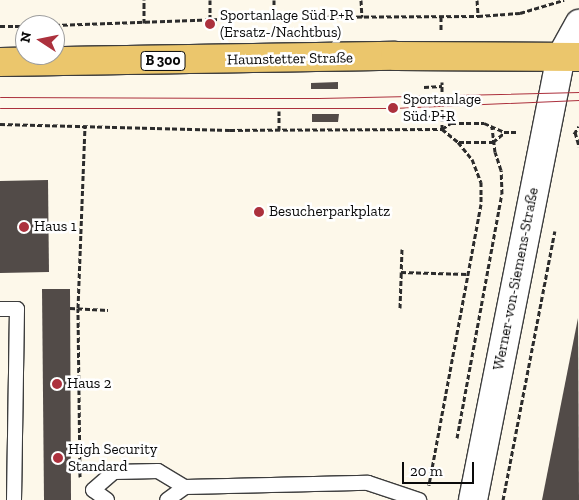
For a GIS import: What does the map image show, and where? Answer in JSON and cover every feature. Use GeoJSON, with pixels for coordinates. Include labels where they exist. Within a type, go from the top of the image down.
{"type":"FeatureCollection","features":[{"type":"Feature","properties":{"kind":"main road","name":"Haunstetter Straße"},"geometry":{"type":"LineString","coordinates":[[0,62],[395,56],[570,57]]}},
{"type":"Feature","properties":{"kind":"street","name":"Werner-von-Siemens-Straße"},"geometry":{"type":"LineString","coordinates":[[473,500],[570,57],[579,24]]}},
{"type":"Feature","properties":{"kind":"lane"},"geometry":{"type":"LineString","coordinates":[[0,309],[17,309],[14,500]]}},
{"type":"Feature","properties":{"kind":"lane"},"geometry":{"type":"LineString","coordinates":[[107,500],[93,490],[114,472],[158,472],[185,487],[368,483],[423,495]]}},
{"type":"Feature","properties":{"kind":"lane"},"geometry":{"type":"LineString","coordinates":[[167,500],[185,487]]}},
{"type":"Feature","properties":{"kind":"path"},"geometry":{"type":"LineString","coordinates":[[144,0],[144,23]]}},
{"type":"Feature","properties":{"kind":"path"},"geometry":{"type":"LineString","coordinates":[[210,0],[210,24]]}},
{"type":"Feature","properties":{"kind":"path"},"geometry":{"type":"LineString","coordinates":[[274,0],[274,16]]}},
{"type":"Feature","properties":{"kind":"path"},"geometry":{"type":"LineString","coordinates":[[361,0],[362,17]]}},
{"type":"Feature","properties":{"kind":"path"},"geometry":{"type":"LineString","coordinates":[[477,0],[478,16]]}},
{"type":"Feature","properties":{"kind":"path"},"geometry":{"type":"LineString","coordinates":[[65,25],[144,23],[274,16],[478,16],[520,13],[564,0]]}},
{"type":"Feature","properties":{"kind":"path"},"geometry":{"type":"LineString","coordinates":[[0,26],[15,26]]}},
{"type":"Feature","properties":{"kind":"path"},"geometry":{"type":"LineString","coordinates":[[424,86],[442,86]]}},
{"type":"Feature","properties":{"kind":"path"},"geometry":{"type":"LineString","coordinates":[[279,111],[279,130]]}},
{"type":"Feature","properties":{"kind":"path"},"geometry":{"type":"LineString","coordinates":[[425,117],[442,116]]}},
{"type":"Feature","properties":{"kind":"path"},"geometry":{"type":"LineString","coordinates":[[0,124],[279,130],[442,129],[451,123],[484,123],[504,132],[493,142],[458,142]]}},
{"type":"Feature","properties":{"kind":"path"},"geometry":{"type":"LineString","coordinates":[[80,480],[78,308],[85,125]]}},
{"type":"Feature","properties":{"kind":"path"},"geometry":{"type":"LineString","coordinates":[[573,141],[579,126]]}},
{"type":"Feature","properties":{"kind":"path"},"geometry":{"type":"LineString","coordinates":[[457,440],[502,194],[501,170],[493,142],[492,127]]}},
{"type":"Feature","properties":{"kind":"path"},"geometry":{"type":"LineString","coordinates":[[423,495],[481,204],[481,182],[472,159],[458,142],[442,129]]}},
{"type":"Feature","properties":{"kind":"path"},"geometry":{"type":"LineString","coordinates":[[577,132],[579,146]]}},
{"type":"Feature","properties":{"kind":"path"},"geometry":{"type":"LineString","coordinates":[[503,500],[556,228]]}},
{"type":"Feature","properties":{"kind":"path"},"geometry":{"type":"LineString","coordinates":[[400,308],[402,249]]}},
{"type":"Feature","properties":{"kind":"path"},"geometry":{"type":"LineString","coordinates":[[401,272],[467,274]]}},
{"type":"Feature","properties":{"kind":"path"},"geometry":{"type":"LineString","coordinates":[[70,308],[108,310]]}},
{"type":"Feature","properties":{"kind":"building"},"geometry":{"type":"Polygon","coordinates":[[[338,82],[338,89],[311,89],[311,83],[338,82]]]}},
{"type":"Feature","properties":{"kind":"building"},"geometry":{"type":"Polygon","coordinates":[[[312,114],[339,114],[338,122],[312,122],[312,114]]]}},
{"type":"Feature","properties":{"kind":"building","name":"Haus 1"},"geometry":{"type":"Polygon","coordinates":[[[48,180],[49,272],[0,273],[0,181],[48,180]]]}},
{"type":"Feature","properties":{"kind":"building","name":"Haus 2"},"geometry":{"type":"Polygon","coordinates":[[[42,289],[70,289],[71,500],[44,500],[42,289]]]}},
{"type":"Feature","properties":{"kind":"building"},"geometry":{"type":"Polygon","coordinates":[[[578,318],[579,500],[542,500],[578,318]]]}},
{"type":"Feature","properties":{"kind":"tram line"},"geometry":{"type":"LineString","coordinates":[[0,97],[319,98],[579,92]]}},
{"type":"Feature","properties":{"kind":"tram line"},"geometry":{"type":"LineString","coordinates":[[0,108],[393,108],[579,100]]}},
{"type":"Feature","properties":{"kind":"place","name":"Sportanlage Süd P+R (Ersatz-/Nachtbus)"},"geometry":{"type":"Point","coordinates":[210,24]}},
{"type":"Feature","properties":{"kind":"place","name":"Sportanlage Süd P+R"},"geometry":{"type":"Point","coordinates":[393,108]}},
{"type":"Feature","properties":{"kind":"place","name":"Besucherparkplatz"},"geometry":{"type":"Point","coordinates":[259,212]}},
{"type":"Feature","properties":{"kind":"place","name":"Haus 1"},"geometry":{"type":"Point","coordinates":[24,227]}},
{"type":"Feature","properties":{"kind":"place","name":"Haus 2"},"geometry":{"type":"Point","coordinates":[57,384]}},
{"type":"Feature","properties":{"kind":"place","name":"High Security Standard"},"geometry":{"type":"Point","coordinates":[58,458]}}]}
